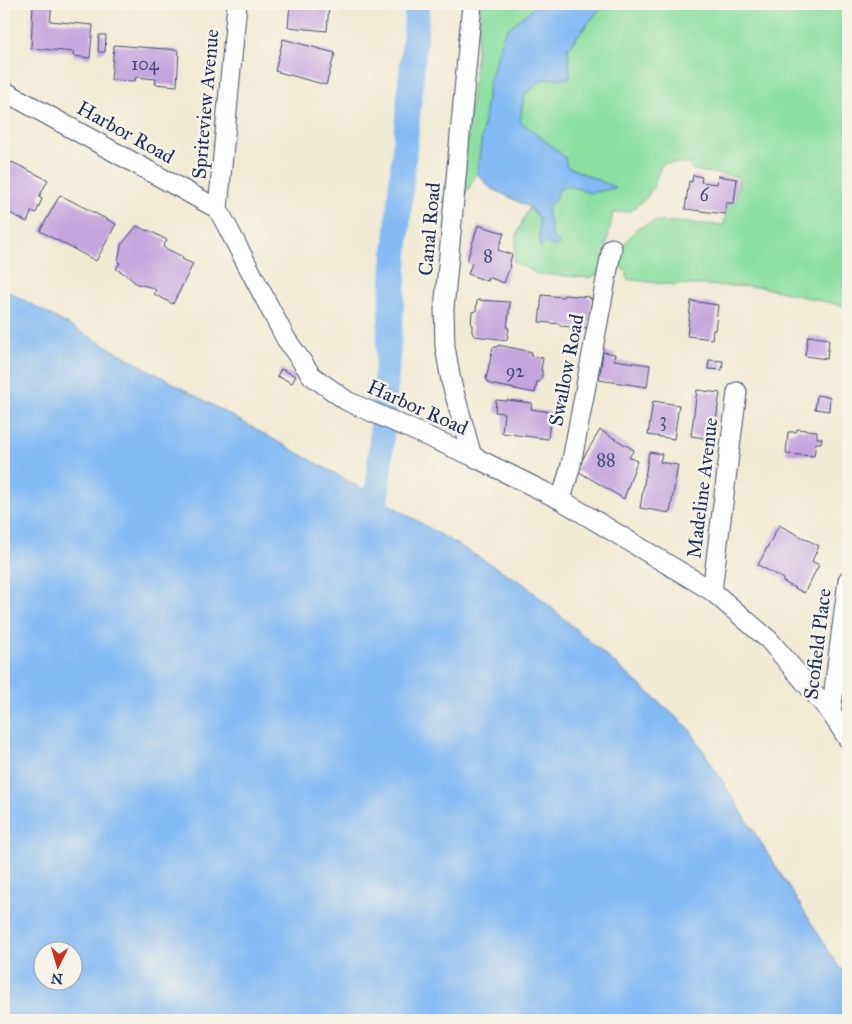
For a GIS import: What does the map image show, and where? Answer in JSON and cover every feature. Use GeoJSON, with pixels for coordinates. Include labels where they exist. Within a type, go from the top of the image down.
{"type":"FeatureCollection","features":[{"type":"Feature","properties":{"kind":"street","name":"Spriteview Avenue"},"geometry":{"type":"LineString","coordinates":[[218,209],[237,4]]}},
{"type":"Feature","properties":{"kind":"street","name":"Canal Road"},"geometry":{"type":"LineString","coordinates":[[472,4],[444,309],[445,346],[451,381],[472,456]]}},
{"type":"Feature","properties":{"kind":"street","name":"Harbor Road"},"geometry":{"type":"LineString","coordinates":[[4,91],[218,209],[286,339],[312,376],[347,401],[472,456],[561,500],[712,591],[769,640],[831,713],[848,739]]}},
{"type":"Feature","properties":{"kind":"street","name":"Swallow Road"},"geometry":{"type":"LineString","coordinates":[[561,500],[571,466],[612,248]]}},
{"type":"Feature","properties":{"kind":"street","name":"Madeline Avenue"},"geometry":{"type":"LineString","coordinates":[[712,591],[737,392]]}},
{"type":"Feature","properties":{"kind":"street","name":"Scofield Place"},"geometry":{"type":"LineString","coordinates":[[831,713],[848,580]]}},
{"type":"Feature","properties":{"kind":"green space"},"geometry":{"type":"Polygon","coordinates":[[[481,4],[538,4],[505,31],[489,83],[477,173],[461,203],[481,4]]]}},
{"type":"Feature","properties":{"kind":"green space"},"geometry":{"type":"Polygon","coordinates":[[[604,4],[848,4],[848,307],[761,287],[664,284],[627,279],[627,273],[618,264],[622,247],[637,228],[657,221],[724,225],[727,204],[735,204],[739,177],[693,170],[689,164],[665,163],[661,166],[647,197],[631,211],[613,213],[601,272],[590,278],[538,274],[514,262],[516,236],[529,207],[539,218],[541,248],[552,237],[547,208],[556,199],[559,189],[570,186],[590,193],[616,188],[566,166],[565,157],[520,121],[524,95],[543,79],[604,4]]]}},
{"type":"Feature","properties":{"kind":"water"},"geometry":{"type":"Polygon","coordinates":[[[538,4],[604,4],[568,47],[570,78],[543,79],[524,95],[520,121],[565,157],[566,166],[616,188],[590,193],[570,186],[559,189],[556,199],[547,208],[552,237],[560,244],[555,247],[545,242],[540,249],[539,218],[529,207],[489,187],[477,173],[489,83],[505,31],[538,4]]]}},
{"type":"Feature","properties":{"kind":"water"},"geometry":{"type":"Polygon","coordinates":[[[4,289],[377,497],[524,584],[689,728],[837,964],[848,977],[848,1020],[4,1020],[4,289]]]}},
{"type":"Feature","properties":{"kind":"building"},"geometry":{"type":"Polygon","coordinates":[[[33,4],[52,4],[50,21],[93,25],[90,58],[73,56],[74,52],[31,48],[33,4]]]}},
{"type":"Feature","properties":{"kind":"building"},"geometry":{"type":"Polygon","coordinates":[[[290,4],[329,4],[327,31],[288,27],[290,4]]]}},
{"type":"Feature","properties":{"kind":"building"},"geometry":{"type":"Polygon","coordinates":[[[99,35],[106,35],[105,52],[98,52],[99,35]]]}},
{"type":"Feature","properties":{"kind":"building"},"geometry":{"type":"Polygon","coordinates":[[[283,39],[335,53],[326,85],[275,71],[283,39]]]}},
{"type":"Feature","properties":{"kind":"building"},"geometry":{"type":"Polygon","coordinates":[[[114,45],[179,50],[177,86],[155,84],[156,79],[136,77],[135,81],[111,80],[114,45]]]}},
{"type":"Feature","properties":{"kind":"building"},"geometry":{"type":"Polygon","coordinates":[[[4,161],[10,164],[12,162],[48,180],[39,197],[42,199],[36,213],[32,211],[27,222],[4,210],[4,161]]]}},
{"type":"Feature","properties":{"kind":"building"},"geometry":{"type":"Polygon","coordinates":[[[693,175],[702,177],[701,182],[717,184],[718,176],[737,179],[734,203],[726,203],[725,214],[685,209],[689,181],[692,182],[693,175]]]}},
{"type":"Feature","properties":{"kind":"building"},"geometry":{"type":"Polygon","coordinates":[[[60,195],[116,224],[96,261],[40,231],[60,195]]]}},
{"type":"Feature","properties":{"kind":"building"},"geometry":{"type":"Polygon","coordinates":[[[478,225],[504,233],[498,250],[512,255],[504,283],[488,277],[487,281],[468,274],[472,263],[467,261],[478,225]]]}},
{"type":"Feature","properties":{"kind":"building"},"geometry":{"type":"Polygon","coordinates":[[[137,226],[167,240],[163,247],[193,264],[173,304],[154,294],[156,290],[137,284],[116,269],[120,263],[118,262],[121,245],[137,226]]]}},
{"type":"Feature","properties":{"kind":"building"},"geometry":{"type":"Polygon","coordinates":[[[542,295],[590,297],[592,299],[589,327],[560,326],[560,324],[539,322],[542,295]]]}},
{"type":"Feature","properties":{"kind":"building"},"geometry":{"type":"Polygon","coordinates":[[[477,300],[510,302],[507,340],[474,336],[471,325],[472,312],[476,311],[477,300]]]}},
{"type":"Feature","properties":{"kind":"building"},"geometry":{"type":"Polygon","coordinates":[[[691,301],[718,305],[712,339],[687,336],[691,301]]]}},
{"type":"Feature","properties":{"kind":"building"},"geometry":{"type":"Polygon","coordinates":[[[808,336],[829,339],[827,359],[805,356],[808,336]]]}},
{"type":"Feature","properties":{"kind":"building"},"geometry":{"type":"Polygon","coordinates":[[[498,345],[532,352],[531,356],[543,358],[542,377],[537,382],[535,393],[490,384],[486,379],[493,347],[498,345]]]}},
{"type":"Feature","properties":{"kind":"building"},"geometry":{"type":"Polygon","coordinates":[[[603,352],[615,354],[614,360],[650,365],[647,387],[599,380],[603,352]]]}},
{"type":"Feature","properties":{"kind":"building"},"geometry":{"type":"Polygon","coordinates":[[[709,360],[723,361],[722,370],[708,369],[709,360]]]}},
{"type":"Feature","properties":{"kind":"building"},"geometry":{"type":"Polygon","coordinates":[[[281,369],[296,376],[292,383],[277,376],[281,369]]]}},
{"type":"Feature","properties":{"kind":"building"},"geometry":{"type":"Polygon","coordinates":[[[697,390],[720,393],[713,441],[691,436],[697,390]]]}},
{"type":"Feature","properties":{"kind":"building"},"geometry":{"type":"Polygon","coordinates":[[[817,395],[830,397],[829,411],[815,409],[817,395]]]}},
{"type":"Feature","properties":{"kind":"building"},"geometry":{"type":"Polygon","coordinates":[[[496,400],[532,403],[531,409],[551,412],[548,439],[502,433],[504,413],[495,412],[496,400]]]}},
{"type":"Feature","properties":{"kind":"building"},"geometry":{"type":"Polygon","coordinates":[[[653,401],[679,405],[674,439],[648,435],[653,401]]]}},
{"type":"Feature","properties":{"kind":"building"},"geometry":{"type":"Polygon","coordinates":[[[797,429],[817,431],[817,438],[822,438],[821,443],[816,443],[814,456],[786,454],[788,432],[796,432],[797,429]]]}},
{"type":"Feature","properties":{"kind":"building"},"geometry":{"type":"Polygon","coordinates":[[[600,430],[634,450],[629,457],[637,461],[624,499],[576,470],[600,430]]]}},
{"type":"Feature","properties":{"kind":"building"},"geometry":{"type":"Polygon","coordinates":[[[649,452],[662,454],[660,462],[678,465],[670,513],[640,508],[649,452]]]}},
{"type":"Feature","properties":{"kind":"building"},"geometry":{"type":"Polygon","coordinates":[[[779,525],[819,546],[812,561],[819,565],[804,593],[782,581],[784,579],[758,565],[779,525]]]}},
{"type":"Feature","properties":{"kind":"waterway"},"geometry":{"type":"LineString","coordinates":[[377,497],[399,209],[418,4]]}}]}
